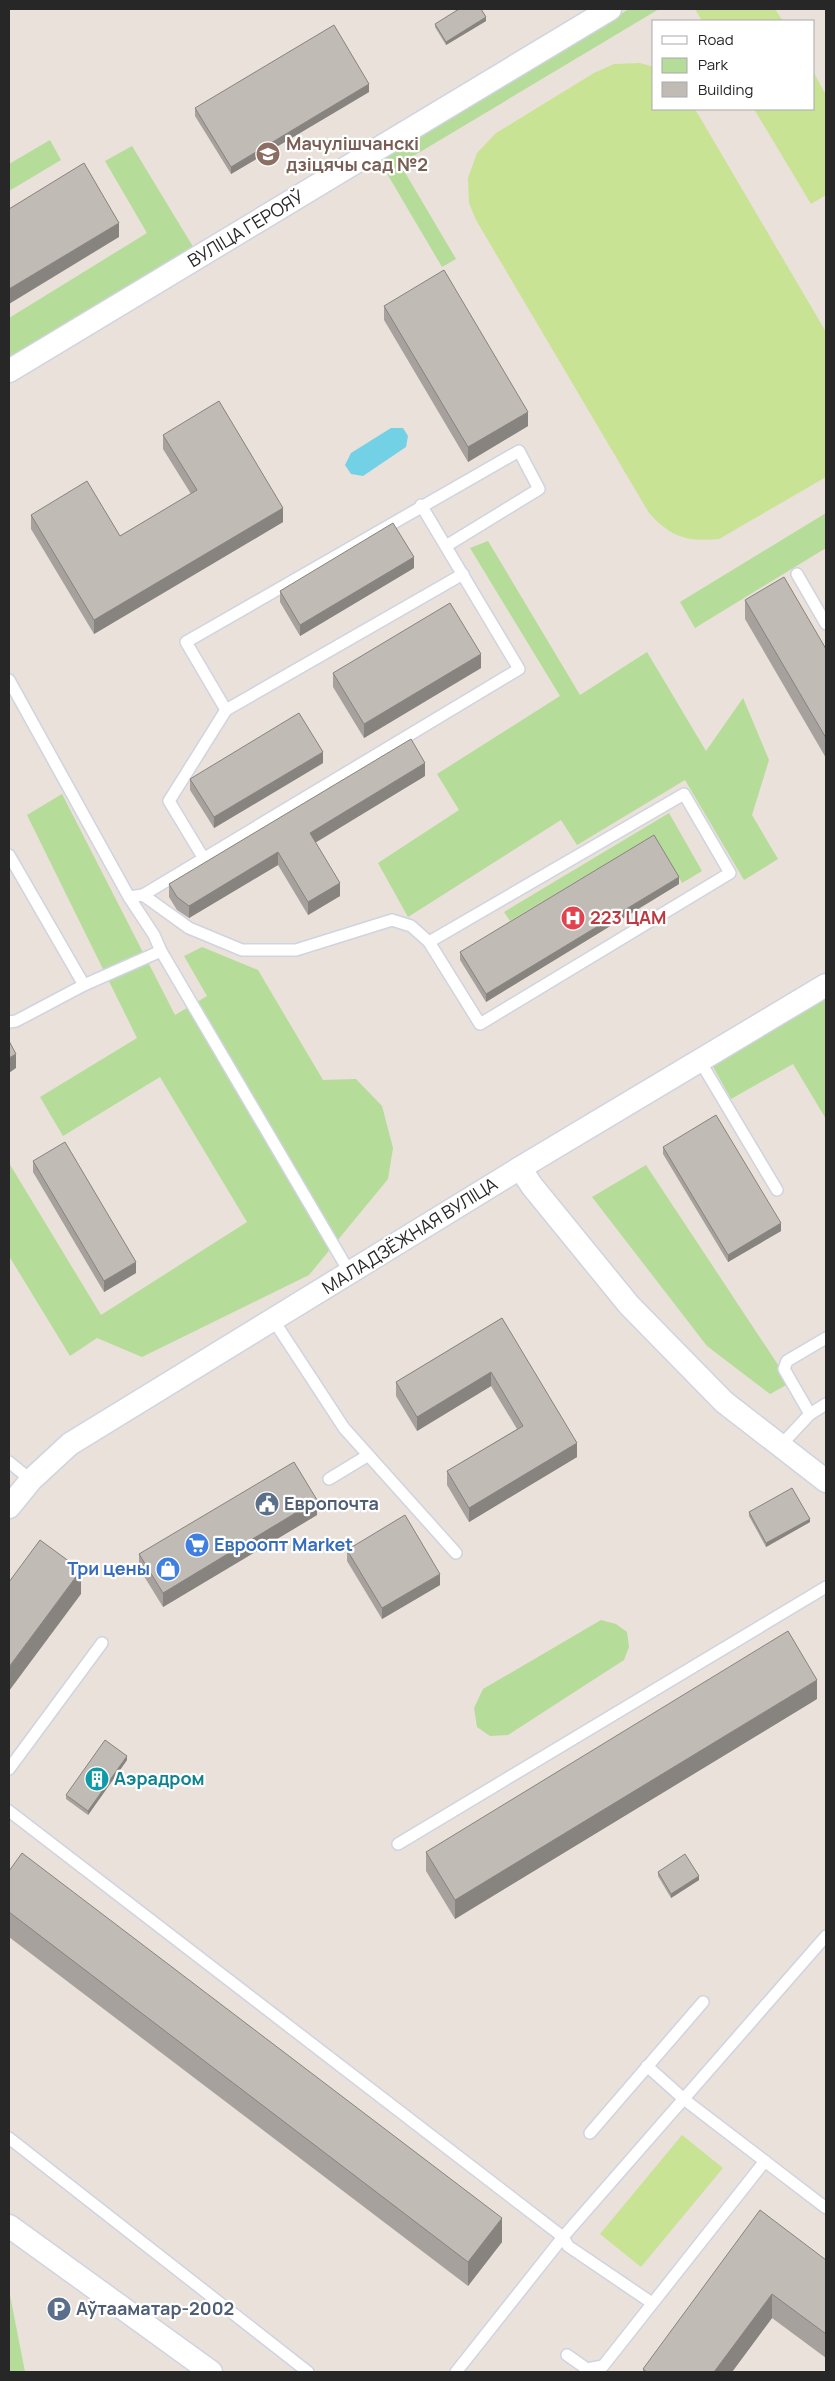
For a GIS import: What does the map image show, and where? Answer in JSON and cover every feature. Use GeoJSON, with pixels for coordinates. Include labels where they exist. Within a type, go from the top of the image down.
{"type":"FeatureCollection","features":[{"type":"Feature","properties":{"kind":"street","name":"ВУЛІЦА ГЕРОЯЎ"},"geometry":{"type":"LineString","coordinates":[[9,371],[610,9]]}},
{"type":"Feature","properties":{"kind":"street","name":"МАЛАДЗЁЖНАЯ ВУЛІЦА"},"geometry":{"type":"LineString","coordinates":[[9,1507],[31,1480],[70,1444],[274,1321],[520,1168],[826,985]]}},
{"type":"Feature","properties":{"kind":"street"},"geometry":{"type":"LineString","coordinates":[[520,1168],[532,1186],[629,1305],[724,1402],[826,1481]]}},
{"type":"Feature","properties":{"kind":"street"},"geometry":{"type":"LineString","coordinates":[[9,2226],[211,2372]]}},
{"type":"Feature","properties":{"kind":"lane"},"geometry":{"type":"LineString","coordinates":[[226,710],[186,642],[421,505],[519,451],[539,489],[446,546]]}},
{"type":"Feature","properties":{"kind":"lane"},"geometry":{"type":"LineString","coordinates":[[129,898],[143,895],[520,669],[421,505]]}},
{"type":"Feature","properties":{"kind":"lane"},"geometry":{"type":"LineString","coordinates":[[204,858],[169,801],[226,710],[463,574]]}},
{"type":"Feature","properties":{"kind":"lane"},"geometry":{"type":"LineString","coordinates":[[797,574],[826,624]]}},
{"type":"Feature","properties":{"kind":"lane"},"geometry":{"type":"LineString","coordinates":[[9,680],[129,898],[154,934],[161,951],[350,1273]]}},
{"type":"Feature","properties":{"kind":"lane"},"geometry":{"type":"LineString","coordinates":[[143,895],[190,928],[242,950],[296,950],[392,920],[412,926],[429,942],[480,1024],[730,873],[684,794],[429,942]]}},
{"type":"Feature","properties":{"kind":"lane"},"geometry":{"type":"LineString","coordinates":[[9,855],[84,985]]}},
{"type":"Feature","properties":{"kind":"lane"},"geometry":{"type":"LineString","coordinates":[[9,1022],[16,1021],[84,985],[161,951]]}},
{"type":"Feature","properties":{"kind":"lane"},"geometry":{"type":"LineString","coordinates":[[700,1061],[777,1190]]}},
{"type":"Feature","properties":{"kind":"lane"},"geometry":{"type":"LineString","coordinates":[[274,1321],[344,1428],[367,1456],[456,1553]]}},
{"type":"Feature","properties":{"kind":"lane"},"geometry":{"type":"LineString","coordinates":[[810,1414],[784,1368],[787,1361],[826,1338]]}},
{"type":"Feature","properties":{"kind":"lane"},"geometry":{"type":"LineString","coordinates":[[780,1445],[810,1414],[826,1404]]}},
{"type":"Feature","properties":{"kind":"lane"},"geometry":{"type":"LineString","coordinates":[[329,1479],[367,1456]]}},
{"type":"Feature","properties":{"kind":"lane"},"geometry":{"type":"LineString","coordinates":[[9,1462],[31,1480]]}},
{"type":"Feature","properties":{"kind":"lane"},"geometry":{"type":"LineString","coordinates":[[398,1844],[826,1587]]}},
{"type":"Feature","properties":{"kind":"lane"},"geometry":{"type":"LineString","coordinates":[[9,1769],[102,1643]]}},
{"type":"Feature","properties":{"kind":"lane"},"geometry":{"type":"LineString","coordinates":[[9,1811],[563,2237],[568,2246],[652,2303]]}},
{"type":"Feature","properties":{"kind":"lane"},"geometry":{"type":"LineString","coordinates":[[456,2372],[563,2237],[685,2100],[826,1936]]}},
{"type":"Feature","properties":{"kind":"lane"},"geometry":{"type":"LineString","coordinates":[[590,2133],[703,2002]]}},
{"type":"Feature","properties":{"kind":"lane"},"geometry":{"type":"LineString","coordinates":[[647,2066],[685,2100],[826,2208]]}},
{"type":"Feature","properties":{"kind":"lane"},"geometry":{"type":"LineString","coordinates":[[9,2138],[308,2372]]}},
{"type":"Feature","properties":{"kind":"lane"},"geometry":{"type":"LineString","coordinates":[[567,2355],[587,2369],[603,2366],[765,2161]]}},
{"type":"Feature","properties":{"kind":"green space"},"geometry":{"type":"Polygon","coordinates":[[[629,9],[659,9],[400,164],[456,259],[442,267],[379,160],[629,9]]]}},
{"type":"Feature","properties":{"kind":"green space"},"geometry":{"type":"Polygon","coordinates":[[[695,9],[775,9],[782,20],[701,20],[695,9]]]}},
{"type":"Feature","properties":{"kind":"green space"},"geometry":{"type":"Polygon","coordinates":[[[640,63],[652,66],[652,110],[696,110],[826,332],[826,477],[719,539],[697,540],[680,536],[665,528],[649,513],[476,220],[469,203],[468,178],[477,153],[496,133],[594,73],[614,64],[640,63]]]}},
{"type":"Feature","properties":{"kind":"green space"},"geometry":{"type":"Polygon","coordinates":[[[815,75],[826,95],[826,195],[811,204],[755,110],[815,110],[815,75]]]}},
{"type":"Feature","properties":{"kind":"green space"},"geometry":{"type":"Polygon","coordinates":[[[50,140],[61,160],[9,191],[9,164],[50,140]]]}},
{"type":"Feature","properties":{"kind":"green space"},"geometry":{"type":"Polygon","coordinates":[[[132,146],[195,250],[9,362],[9,318],[147,233],[105,161],[132,146]]]}},
{"type":"Feature","properties":{"kind":"green space"},"geometry":{"type":"Polygon","coordinates":[[[826,513],[826,548],[695,628],[680,602],[826,513]]]}},
{"type":"Feature","properties":{"kind":"green space"},"geometry":{"type":"Polygon","coordinates":[[[488,541],[580,695],[647,652],[706,751],[743,698],[769,760],[752,815],[778,859],[744,880],[685,780],[577,845],[561,820],[408,917],[378,863],[459,810],[437,774],[560,696],[470,548],[488,541]]]}},
{"type":"Feature","properties":{"kind":"green space"},"geometry":{"type":"Polygon","coordinates":[[[62,794],[175,1015],[207,996],[184,956],[202,947],[258,970],[323,1080],[356,1079],[382,1106],[393,1148],[388,1179],[309,1275],[142,1357],[97,1338],[70,1356],[9,1256],[9,1163],[101,1315],[247,1222],[160,1077],[63,1136],[40,1097],[137,1038],[27,815],[62,794]]]}},
{"type":"Feature","properties":{"kind":"green space"},"geometry":{"type":"Polygon","coordinates":[[[669,813],[702,871],[682,883],[654,835],[510,921],[504,912],[669,813]]]}},
{"type":"Feature","properties":{"kind":"green space"},"geometry":{"type":"Polygon","coordinates":[[[826,994],[826,1119],[793,1064],[731,1099],[711,1063],[826,994]]]}},
{"type":"Feature","properties":{"kind":"green space"},"geometry":{"type":"Polygon","coordinates":[[[646,1165],[790,1383],[770,1394],[707,1346],[592,1197],[646,1165]]]}},
{"type":"Feature","properties":{"kind":"green space"},"geometry":{"type":"Polygon","coordinates":[[[601,1620],[616,1624],[627,1632],[629,1647],[624,1660],[508,1735],[490,1736],[477,1727],[474,1708],[483,1689],[601,1620]]]}},
{"type":"Feature","properties":{"kind":"green space"},"geometry":{"type":"Polygon","coordinates":[[[682,2135],[723,2168],[641,2267],[600,2234],[682,2135]]]}},
{"type":"Feature","properties":{"kind":"green space"},"geometry":{"type":"Polygon","coordinates":[[[9,2290],[25,2372],[9,2372],[9,2290]]]}},
{"type":"Feature","properties":{"kind":"water"},"geometry":{"type":"Polygon","coordinates":[[[391,428],[403,428],[408,436],[406,447],[363,476],[351,474],[345,465],[351,453],[391,428]]]}},
{"type":"Feature","properties":{"kind":"building"},"geometry":{"type":"Polygon","coordinates":[[[459,9],[481,9],[486,17],[446,42],[435,24],[459,9]]]}},
{"type":"Feature","properties":{"kind":"building","name":"Мачулішчанскі дзіцячы сад №2"},"geometry":{"type":"Polygon","coordinates":[[[334,25],[369,84],[231,167],[195,108],[334,25]]]}},
{"type":"Feature","properties":{"kind":"building"},"geometry":{"type":"Polygon","coordinates":[[[84,163],[119,223],[9,289],[9,209],[84,163]]]}},
{"type":"Feature","properties":{"kind":"building"},"geometry":{"type":"Polygon","coordinates":[[[444,270],[528,412],[468,447],[384,306],[444,270]]]}},
{"type":"Feature","properties":{"kind":"building"},"geometry":{"type":"Polygon","coordinates":[[[219,401],[283,508],[94,620],[31,515],[87,481],[120,536],[197,490],[163,435],[219,401]]]}},
{"type":"Feature","properties":{"kind":"building"},"geometry":{"type":"Polygon","coordinates":[[[393,523],[414,557],[300,625],[280,591],[393,523]]]}},
{"type":"Feature","properties":{"kind":"building"},"geometry":{"type":"Polygon","coordinates":[[[784,577],[826,649],[826,738],[745,600],[784,577]]]}},
{"type":"Feature","properties":{"kind":"building"},"geometry":{"type":"Polygon","coordinates":[[[450,603],[481,654],[364,724],[333,673],[450,603]]]}},
{"type":"Feature","properties":{"kind":"building"},"geometry":{"type":"Polygon","coordinates":[[[299,713],[323,752],[214,817],[190,779],[299,713]]]}},
{"type":"Feature","properties":{"kind":"building"},"geometry":{"type":"Polygon","coordinates":[[[411,739],[425,763],[310,833],[340,883],[308,902],[278,852],[189,906],[177,897],[169,884],[411,739]]]}},
{"type":"Feature","properties":{"kind":"building"},"geometry":{"type":"Polygon","coordinates":[[[654,835],[679,877],[486,994],[460,952],[654,835]]]}},
{"type":"Feature","properties":{"kind":"building"},"geometry":{"type":"Polygon","coordinates":[[[9,1041],[16,1054],[9,1058],[9,1041]]]}},
{"type":"Feature","properties":{"kind":"building"},"geometry":{"type":"Polygon","coordinates":[[[716,1115],[781,1223],[728,1255],[663,1147],[716,1115]]]}},
{"type":"Feature","properties":{"kind":"building"},"geometry":{"type":"Polygon","coordinates":[[[65,1142],[136,1262],[104,1281],[33,1161],[65,1142]]]}},
{"type":"Feature","properties":{"kind":"building"},"geometry":{"type":"Polygon","coordinates":[[[502,1318],[577,1443],[469,1508],[447,1471],[523,1426],[491,1372],[417,1417],[396,1382],[502,1318]]]}},
{"type":"Feature","properties":{"kind":"building"},"geometry":{"type":"Polygon","coordinates":[[[294,1462],[317,1500],[163,1593],[139,1554],[294,1462]]]}},
{"type":"Feature","properties":{"kind":"building"},"geometry":{"type":"Polygon","coordinates":[[[792,1488],[810,1519],[766,1543],[749,1512],[792,1488]]]}},
{"type":"Feature","properties":{"kind":"building"},"geometry":{"type":"Polygon","coordinates":[[[405,1515],[440,1574],[382,1608],[347,1550],[405,1515]]]}},
{"type":"Feature","properties":{"kind":"building"},"geometry":{"type":"Polygon","coordinates":[[[40,1540],[81,1570],[9,1667],[9,1582],[40,1540]]]}},
{"type":"Feature","properties":{"kind":"building"},"geometry":{"type":"Polygon","coordinates":[[[788,1631],[817,1680],[455,1900],[426,1852],[788,1631]]]}},
{"type":"Feature","properties":{"kind":"building","name":"Аэрадром"},"geometry":{"type":"Polygon","coordinates":[[[105,1740],[127,1756],[88,1811],[66,1795],[105,1740]]]}},
{"type":"Feature","properties":{"kind":"building"},"geometry":{"type":"Polygon","coordinates":[[[22,1853],[502,2218],[468,2262],[9,1912],[9,1871],[22,1853]]]}},
{"type":"Feature","properties":{"kind":"building"},"geometry":{"type":"Polygon","coordinates":[[[685,1854],[699,1876],[671,1894],[658,1872],[685,1854]]]}},
{"type":"Feature","properties":{"kind":"building"},"geometry":{"type":"Polygon","coordinates":[[[760,2210],[826,2260],[826,2334],[772,2294],[714,2372],[647,2372],[643,2369],[760,2210]]]}},
{"type":"Feature","properties":{"kind":"place","name":"Мачулішчанскі дзіцячы сад №2"},"geometry":{"type":"Point","coordinates":[268,154]}},
{"type":"Feature","properties":{"kind":"place","name":"223 ЦAM"},"geometry":{"type":"Point","coordinates":[573,918]}},
{"type":"Feature","properties":{"kind":"place","name":"Европочта"},"geometry":{"type":"Point","coordinates":[267,1504]}},
{"type":"Feature","properties":{"kind":"place","name":"Евроопт Market"},"geometry":{"type":"Point","coordinates":[197,1545]}},
{"type":"Feature","properties":{"kind":"place","name":"Три цены"},"geometry":{"type":"Point","coordinates":[168,1569]}},
{"type":"Feature","properties":{"kind":"place","name":"Аэрадром"},"geometry":{"type":"Point","coordinates":[97,1779]}},
{"type":"Feature","properties":{"kind":"place","name":"Аўтааматар-2002"},"geometry":{"type":"Point","coordinates":[59,2309]}}]}
